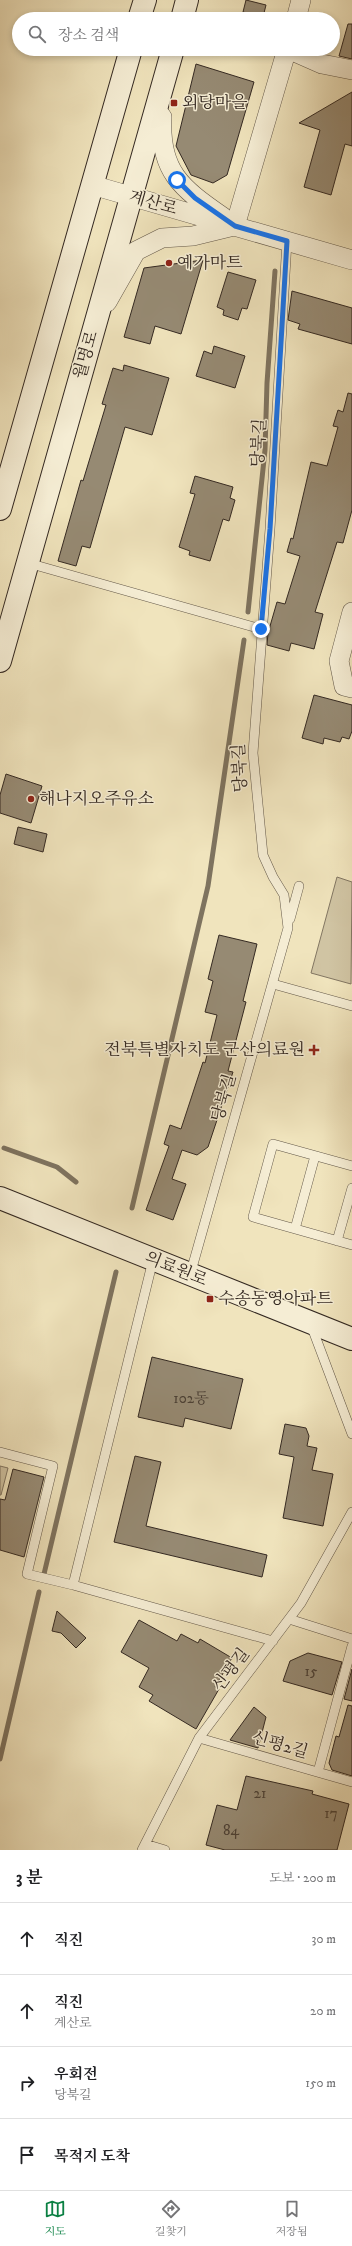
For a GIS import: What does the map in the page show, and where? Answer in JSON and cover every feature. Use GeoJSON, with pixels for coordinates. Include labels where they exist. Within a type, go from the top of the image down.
{"type":"FeatureCollection","features":[{"type":"Feature","properties":{"kind":"street"},"geometry":{"type":"LineString","coordinates":[[142,12],[145,0]]}},
{"type":"Feature","properties":{"kind":"street"},"geometry":{"type":"LineString","coordinates":[[184,12],[187,0]]}},
{"type":"Feature","properties":{"kind":"street"},"geometry":{"type":"LineString","coordinates":[[298,12],[301,0]]}},
{"type":"Feature","properties":{"kind":"street"},"geometry":{"type":"LineString","coordinates":[[0,509],[129,56]]}},
{"type":"Feature","properties":{"kind":"street","name":"월명로"},"geometry":{"type":"LineString","coordinates":[[0,661],[172,56]]}},
{"type":"Feature","properties":{"kind":"street"},"geometry":{"type":"LineString","coordinates":[[235,226],[286,56]]}},
{"type":"Feature","properties":{"kind":"street"},"geometry":{"type":"LineString","coordinates":[[304,56],[322,64],[352,70]]}},
{"type":"Feature","properties":{"kind":"street"},"geometry":{"type":"LineString","coordinates":[[156,110],[162,117],[162,148],[177,180],[195,198],[235,226]]}},
{"type":"Feature","properties":{"kind":"street","name":"계산로"},"geometry":{"type":"LineString","coordinates":[[92,185],[352,260]]}},
{"type":"Feature","properties":{"kind":"street"},"geometry":{"type":"LineString","coordinates":[[94,327],[136,251],[162,238],[193,236],[235,226]]}},
{"type":"Feature","properties":{"kind":"street"},"geometry":{"type":"LineString","coordinates":[[352,612],[339,661],[344,686],[352,688]]}},
{"type":"Feature","properties":{"kind":"street","name":"의료원로"},"geometry":{"type":"LineString","coordinates":[[0,1198],[352,1339]]}},
{"type":"Feature","properties":{"kind":"lane","name":"당북길"},"geometry":{"type":"LineString","coordinates":[[190,1275],[274,984],[288,928],[284,895],[273,877],[263,855],[253,753],[261,629],[270,529],[287,241]]}},
{"type":"Feature","properties":{"kind":"lane"},"geometry":{"type":"LineString","coordinates":[[28,563],[261,629]]}},
{"type":"Feature","properties":{"kind":"lane"},"geometry":{"type":"LineString","coordinates":[[288,928],[299,886]]}},
{"type":"Feature","properties":{"kind":"lane"},"geometry":{"type":"LineString","coordinates":[[274,984],[352,1006]]}},
{"type":"Feature","properties":{"kind":"lane"},"geometry":{"type":"LineString","coordinates":[[352,1166],[273,1144],[253,1217],[352,1245]]}},
{"type":"Feature","properties":{"kind":"lane"},"geometry":{"type":"LineString","coordinates":[[295,1229],[315,1156]]}},
{"type":"Feature","properties":{"kind":"lane"},"geometry":{"type":"LineString","coordinates":[[337,1241],[352,1188]]}},
{"type":"Feature","properties":{"kind":"lane"},"geometry":{"type":"LineString","coordinates":[[73,1585],[153,1260]]}},
{"type":"Feature","properties":{"kind":"lane"},"geometry":{"type":"LineString","coordinates":[[311,1323],[349,1421],[352,1434]]}},
{"type":"Feature","properties":{"kind":"lane"},"geometry":{"type":"LineString","coordinates":[[0,1452],[53,1466],[27,1574],[73,1585],[273,1641]]}},
{"type":"Feature","properties":{"kind":"lane","name":"신평길"},"geometry":{"type":"LineString","coordinates":[[144,1847],[199,1738],[301,1603],[352,1512]]}},
{"type":"Feature","properties":{"kind":"lane"},"geometry":{"type":"LineString","coordinates":[[289,1619],[352,1638]]}},
{"type":"Feature","properties":{"kind":"lane"},"geometry":{"type":"LineString","coordinates":[[318,1772],[352,1646]]}},
{"type":"Feature","properties":{"kind":"lane","name":"신평2길"},"geometry":{"type":"LineString","coordinates":[[199,1738],[352,1782]]}},
{"type":"Feature","properties":{"kind":"lane"},"geometry":{"type":"LineString","coordinates":[[144,1847],[165,1850]]}},
{"type":"Feature","properties":{"kind":"shaded area"},"geometry":{"type":"Polygon","coordinates":[[[337,877],[352,882],[351,984],[311,973],[337,877]]]}},
{"type":"Feature","properties":{"kind":"shaded area"},"geometry":{"type":"Polygon","coordinates":[[[0,1466],[8,1468],[1,1495],[0,1495],[0,1466]]]}},
{"type":"Feature","properties":{"kind":"building"},"geometry":{"type":"Polygon","coordinates":[[[246,0],[266,5],[264,12],[243,12],[246,0]]]}},
{"type":"Feature","properties":{"kind":"building"},"geometry":{"type":"Polygon","coordinates":[[[348,24],[352,24],[352,59],[339,56],[348,24]]]}},
{"type":"Feature","properties":{"kind":"building"},"geometry":{"type":"Polygon","coordinates":[[[196,64],[254,82],[227,175],[213,183],[191,175],[176,146],[196,64]]]}},
{"type":"Feature","properties":{"kind":"building"},"geometry":{"type":"Polygon","coordinates":[[[352,92],[352,146],[345,144],[331,195],[304,187],[320,130],[299,123],[352,92]]]}},
{"type":"Feature","properties":{"kind":"building"},"geometry":{"type":"Polygon","coordinates":[[[203,260],[181,334],[155,326],[150,344],[124,337],[144,268],[203,260]]]}},
{"type":"Feature","properties":{"kind":"building"},"geometry":{"type":"Polygon","coordinates":[[[228,272],[256,280],[247,309],[242,308],[238,320],[223,315],[224,310],[217,307],[228,272]]]}},
{"type":"Feature","properties":{"kind":"building"},"geometry":{"type":"Polygon","coordinates":[[[292,291],[352,308],[352,344],[298,329],[300,324],[288,320],[292,291]]]}},
{"type":"Feature","properties":{"kind":"building"},"geometry":{"type":"Polygon","coordinates":[[[214,346],[245,356],[235,388],[196,376],[204,351],[212,354],[214,346]]]}},
{"type":"Feature","properties":{"kind":"building"},"geometry":{"type":"Polygon","coordinates":[[[124,365],[169,378],[152,435],[125,427],[90,548],[82,546],[76,566],[58,561],[81,480],[83,481],[106,405],[102,404],[113,368],[123,371],[124,365]]]}},
{"type":"Feature","properties":{"kind":"building"},"geometry":{"type":"Polygon","coordinates":[[[348,393],[352,394],[352,510],[343,543],[337,542],[315,612],[323,614],[314,649],[291,643],[289,651],[267,645],[268,633],[277,602],[285,604],[300,556],[287,552],[291,538],[293,539],[311,462],[327,466],[338,427],[333,426],[338,410],[343,412],[348,393]]]}},
{"type":"Feature","properties":{"kind":"building"},"geometry":{"type":"Polygon","coordinates":[[[195,476],[233,487],[230,498],[235,500],[229,521],[223,519],[210,561],[189,555],[190,551],[179,547],[195,494],[190,493],[195,476]]]}},
{"type":"Feature","properties":{"kind":"building"},"geometry":{"type":"Polygon","coordinates":[[[314,695],[352,705],[352,731],[349,739],[342,737],[340,742],[324,738],[323,744],[302,738],[314,695]]]}},
{"type":"Feature","properties":{"kind":"building"},"geometry":{"type":"Polygon","coordinates":[[[6,774],[42,786],[31,823],[0,813],[0,795],[6,774]]]}},
{"type":"Feature","properties":{"kind":"building"},"geometry":{"type":"Polygon","coordinates":[[[18,827],[47,834],[43,852],[14,844],[18,827]]]}},
{"type":"Feature","properties":{"kind":"building"},"geometry":{"type":"Polygon","coordinates":[[[219,935],[257,944],[243,1001],[246,1002],[228,1071],[233,1072],[208,1147],[197,1155],[182,1150],[172,1179],[186,1184],[173,1220],[146,1210],[169,1146],[164,1144],[170,1125],[181,1129],[203,1062],[205,1063],[217,1015],[205,1012],[213,981],[208,979],[219,935]]]}},
{"type":"Feature","properties":{"kind":"building"},"geometry":{"type":"Polygon","coordinates":[[[152,1357],[243,1379],[231,1429],[185,1418],[183,1427],[138,1417],[152,1357]]]}},
{"type":"Feature","properties":{"kind":"building"},"geometry":{"type":"Polygon","coordinates":[[[285,1424],[306,1428],[309,1436],[307,1446],[317,1448],[312,1470],[333,1474],[323,1526],[283,1518],[294,1457],[279,1454],[285,1424]]]}},
{"type":"Feature","properties":{"kind":"building"},"geometry":{"type":"Polygon","coordinates":[[[135,1456],[161,1462],[146,1526],[267,1555],[262,1577],[114,1542],[135,1456]]]}},
{"type":"Feature","properties":{"kind":"building"},"geometry":{"type":"Polygon","coordinates":[[[13,1469],[44,1477],[24,1557],[0,1550],[0,1499],[5,1500],[13,1469]]]}},
{"type":"Feature","properties":{"kind":"building"},"geometry":{"type":"Polygon","coordinates":[[[57,1611],[86,1638],[76,1648],[61,1633],[52,1631],[57,1611]]]}},
{"type":"Feature","properties":{"kind":"building"},"geometry":{"type":"Polygon","coordinates":[[[139,1620],[177,1641],[181,1634],[198,1643],[200,1639],[232,1658],[215,1687],[219,1689],[196,1729],[149,1701],[153,1695],[139,1687],[149,1668],[121,1652],[139,1620]]]}},
{"type":"Feature","properties":{"kind":"building"},"geometry":{"type":"Polygon","coordinates":[[[308,1653],[342,1662],[332,1695],[283,1681],[290,1661],[308,1653]]]}},
{"type":"Feature","properties":{"kind":"building"},"geometry":{"type":"Polygon","coordinates":[[[352,1669],[352,1701],[344,1699],[352,1669]]]}},
{"type":"Feature","properties":{"kind":"building"},"geometry":{"type":"Polygon","coordinates":[[[348,1705],[352,1706],[352,1776],[332,1770],[329,1763],[336,1736],[339,1737],[348,1705]]]}},
{"type":"Feature","properties":{"kind":"building"},"geometry":{"type":"Polygon","coordinates":[[[254,1707],[266,1717],[258,1748],[230,1740],[254,1707]]]}},
{"type":"Feature","properties":{"kind":"building"},"geometry":{"type":"Polygon","coordinates":[[[246,1776],[313,1791],[312,1794],[349,1804],[337,1850],[225,1850],[206,1845],[217,1805],[237,1810],[246,1776]]]}},
{"type":"Feature","properties":{"kind":"waterway"},"geometry":{"type":"LineString","coordinates":[[248,612],[265,450],[267,383],[275,271]]}},
{"type":"Feature","properties":{"kind":"waterway"},"geometry":{"type":"LineString","coordinates":[[132,1208],[208,886],[244,640]]}},
{"type":"Feature","properties":{"kind":"waterway"},"geometry":{"type":"LineString","coordinates":[[4,1148],[57,1167],[76,1182]]}},
{"type":"Feature","properties":{"kind":"waterway"},"geometry":{"type":"LineString","coordinates":[[44,1574],[116,1272]]}},
{"type":"Feature","properties":{"kind":"waterway"},"geometry":{"type":"LineString","coordinates":[[0,1759],[39,1592]]}},
{"type":"Feature","properties":{"kind":"place","name":"외당마을"},"geometry":{"type":"Point","coordinates":[174,103]}},
{"type":"Feature","properties":{"kind":"place","name":"예가마트"},"geometry":{"type":"Point","coordinates":[169,263]}},
{"type":"Feature","properties":{"kind":"place","name":"해나지오주유소"},"geometry":{"type":"Point","coordinates":[31,799]}},
{"type":"Feature","properties":{"kind":"place","name":"전북특별자치도 군산의료원"},"geometry":{"type":"Point","coordinates":[314,1050]}},
{"type":"Feature","properties":{"kind":"place","name":"수송동영아파트"},"geometry":{"type":"Point","coordinates":[210,1299]}},
{"type":"Feature","properties":{"kind":"route"},"geometry":{"type":"LineString","coordinates":[[177,180],[195,198],[235,226],[287,241],[270,529],[261,629]]}}]}
